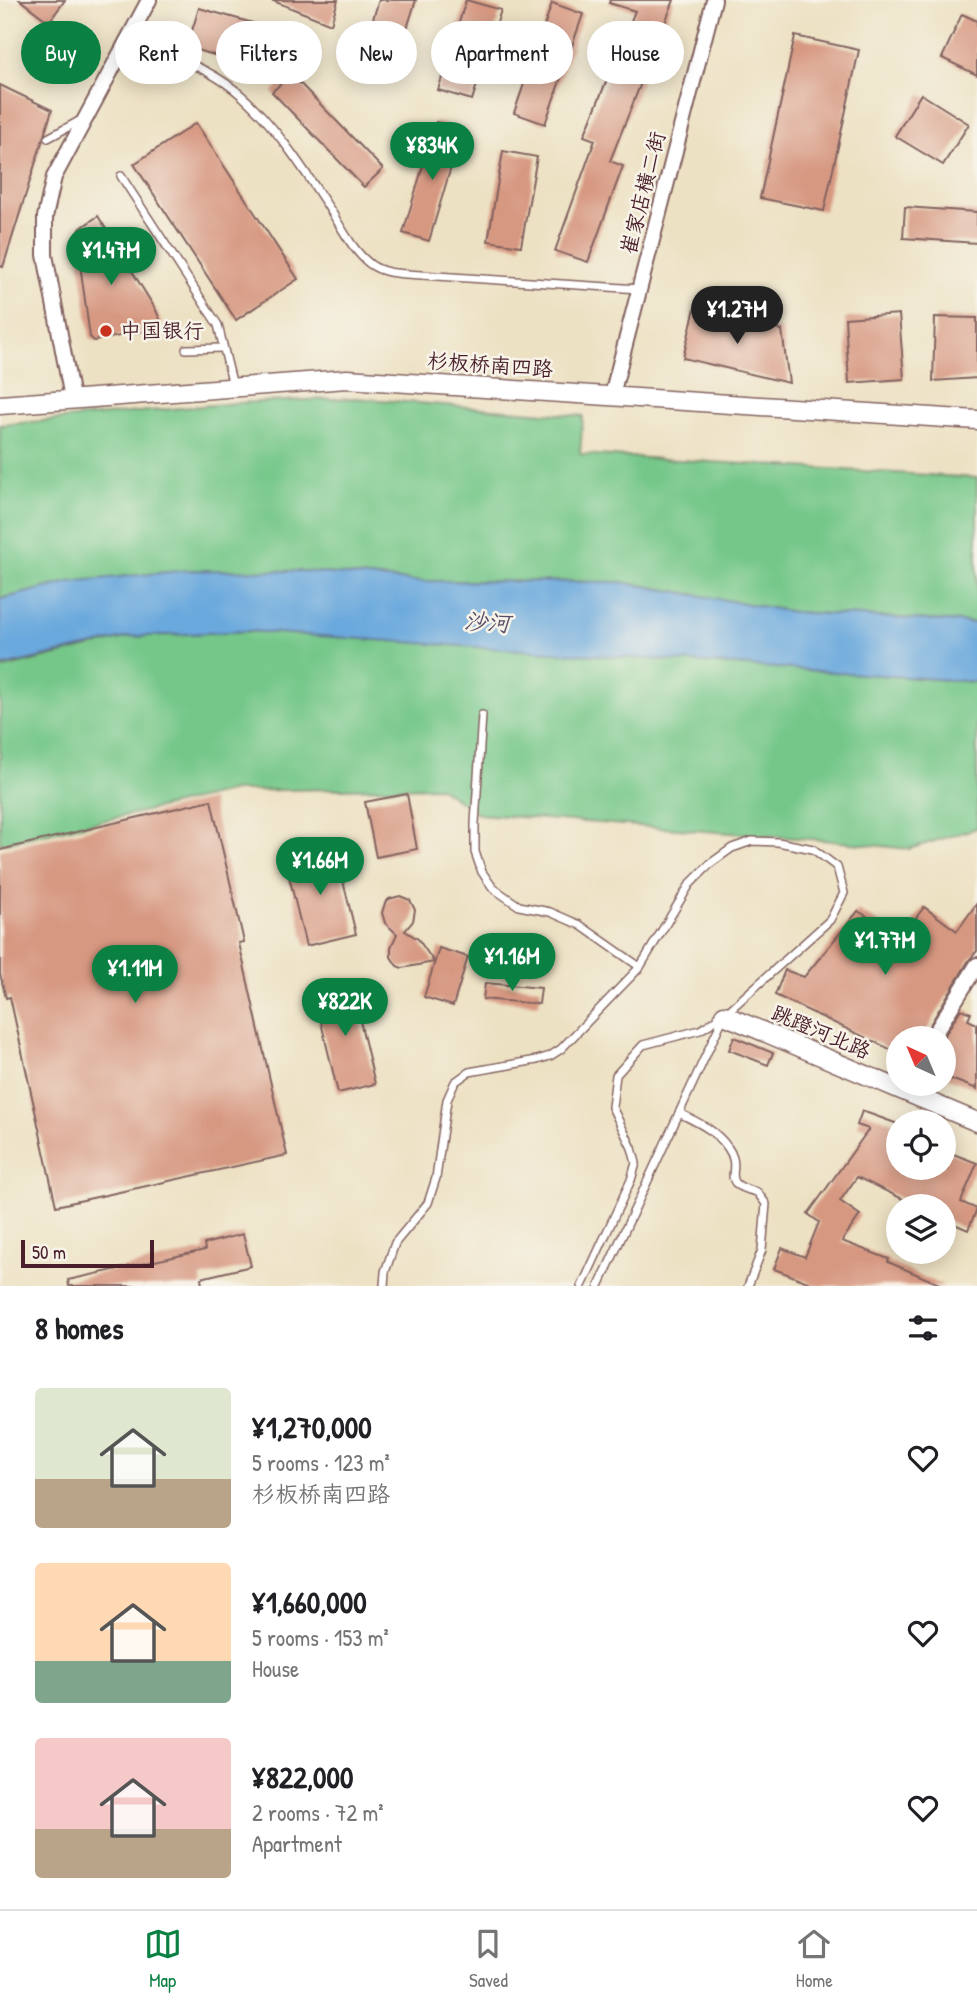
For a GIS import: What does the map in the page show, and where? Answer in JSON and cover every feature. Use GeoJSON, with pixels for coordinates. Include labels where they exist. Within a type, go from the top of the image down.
{"type":"FeatureCollection","features":[{"type":"Feature","properties":{"kind":"street"},"geometry":{"type":"LineString","coordinates":[[137,21],[149,0]]}},
{"type":"Feature","properties":{"kind":"street","name":"崔家店横二街"},"geometry":{"type":"LineString","coordinates":[[612,395],[714,0]]}},
{"type":"Feature","properties":{"kind":"street"},"geometry":{"type":"LineString","coordinates":[[72,398],[45,255],[44,217],[54,177],[115,62]]}},
{"type":"Feature","properties":{"kind":"street","name":"杉板桥南四路"},"geometry":{"type":"LineString","coordinates":[[0,405],[347,379],[977,420]]}},
{"type":"Feature","properties":{"kind":"street"},"geometry":{"type":"LineString","coordinates":[[939,1026],[977,965]]}},
{"type":"Feature","properties":{"kind":"street","name":"跳蹬河北路"},"geometry":{"type":"LineString","coordinates":[[724,1015],[886,1078]]}},
{"type":"Feature","properties":{"kind":"street","name":"跳蹬河北路"},"geometry":{"type":"LineString","coordinates":[[927,1096],[977,1122]]}},
{"type":"Feature","properties":{"kind":"lane"},"geometry":{"type":"LineString","coordinates":[[202,68],[236,90],[277,134],[311,180],[356,250],[371,265],[396,273],[640,289]]}},
{"type":"Feature","properties":{"kind":"lane"},"geometry":{"type":"LineString","coordinates":[[48,138],[85,118]]}},
{"type":"Feature","properties":{"kind":"lane"},"geometry":{"type":"LineString","coordinates":[[121,176],[218,325],[233,387]]}},
{"type":"Feature","properties":{"kind":"lane"},"geometry":{"type":"LineString","coordinates":[[186,349],[223,348]]}},
{"type":"Feature","properties":{"kind":"lane"},"geometry":{"type":"LineString","coordinates":[[482,715],[475,852],[482,872],[493,888],[519,906],[550,912],[580,925],[640,967]]}},
{"type":"Feature","properties":{"kind":"lane"},"geometry":{"type":"LineString","coordinates":[[384,1286],[385,1272],[395,1243],[428,1203],[436,1178],[447,1100],[455,1082],[469,1072],[550,1056],[561,1049],[640,967],[690,884],[711,863],[732,848],[752,841],[778,842],[813,849],[836,867],[844,893],[830,920],[724,1015],[700,1030],[643,1045],[616,1075],[612,1107],[632,1148],[636,1163],[631,1180],[582,1286]]}},
{"type":"Feature","properties":{"kind":"lane"},"geometry":{"type":"LineString","coordinates":[[599,1286],[724,1015]]}},
{"type":"Feature","properties":{"kind":"lane"},"geometry":{"type":"LineString","coordinates":[[679,1113],[703,1125],[724,1143],[732,1154],[732,1176],[736,1184],[743,1189],[757,1192],[766,1204],[762,1250],[748,1286]]}},
{"type":"Feature","properties":{"kind":"green space"},"geometry":{"type":"Polygon","coordinates":[[[355,398],[583,416],[580,454],[977,478],[977,623],[794,612],[621,582],[411,581],[302,571],[69,582],[0,599],[0,425],[235,403],[355,398]]]}},
{"type":"Feature","properties":{"kind":"green space"},"geometry":{"type":"Polygon","coordinates":[[[248,631],[977,682],[977,828],[909,849],[479,814],[439,787],[234,791],[0,844],[0,669],[129,637],[248,631]]]}},
{"type":"Feature","properties":{"kind":"water","name":"沙河"},"geometry":{"type":"Polygon","coordinates":[[[188,570],[302,571],[411,581],[621,582],[794,612],[977,623],[977,682],[248,631],[129,637],[0,667],[0,599],[69,582],[188,570]]]}},
{"type":"Feature","properties":{"kind":"building"},"geometry":{"type":"Polygon","coordinates":[[[20,0],[65,0],[48,21],[20,0]]]}},
{"type":"Feature","properties":{"kind":"building"},"geometry":{"type":"Polygon","coordinates":[[[271,0],[338,0],[331,24],[271,0]]]}},
{"type":"Feature","properties":{"kind":"building"},"geometry":{"type":"Polygon","coordinates":[[[379,0],[416,0],[409,21],[372,21],[379,0]]]}},
{"type":"Feature","properties":{"kind":"building"},"geometry":{"type":"Polygon","coordinates":[[[466,0],[501,10],[497,21],[459,21],[466,0]]]}},
{"type":"Feature","properties":{"kind":"building"},"geometry":{"type":"Polygon","coordinates":[[[610,0],[674,0],[666,21],[631,21],[635,11],[609,3],[610,0]]]}},
{"type":"Feature","properties":{"kind":"building"},"geometry":{"type":"Polygon","coordinates":[[[552,3],[583,14],[573,43],[573,21],[546,21],[552,3]]]}},
{"type":"Feature","properties":{"kind":"building"},"geometry":{"type":"Polygon","coordinates":[[[199,8],[246,21],[216,21],[216,56],[202,51],[202,21],[195,21],[199,8]]]}},
{"type":"Feature","properties":{"kind":"building"},"geometry":{"type":"Polygon","coordinates":[[[962,14],[977,21],[977,75],[942,58],[962,14]]]}},
{"type":"Feature","properties":{"kind":"building"},"geometry":{"type":"Polygon","coordinates":[[[795,36],[859,50],[824,211],[760,198],[795,36]]]}},
{"type":"Feature","properties":{"kind":"building"},"geometry":{"type":"Polygon","coordinates":[[[280,84],[301,84],[383,169],[364,187],[272,92],[280,84]]]}},
{"type":"Feature","properties":{"kind":"building"},"geometry":{"type":"Polygon","coordinates":[[[440,84],[477,84],[472,100],[438,90],[440,84]]]}},
{"type":"Feature","properties":{"kind":"building"},"geometry":{"type":"Polygon","coordinates":[[[524,84],[559,84],[545,124],[514,113],[524,84]]]}},
{"type":"Feature","properties":{"kind":"building"},"geometry":{"type":"Polygon","coordinates":[[[605,84],[641,84],[610,161],[623,166],[588,262],[555,251],[595,140],[584,136],[605,84]]]}},
{"type":"Feature","properties":{"kind":"building"},"geometry":{"type":"Polygon","coordinates":[[[0,85],[52,110],[3,267],[0,266],[0,85]]]}},
{"type":"Feature","properties":{"kind":"building"},"geometry":{"type":"Polygon","coordinates":[[[921,94],[969,124],[943,165],[895,136],[921,94]]]}},
{"type":"Feature","properties":{"kind":"building"},"geometry":{"type":"Polygon","coordinates":[[[436,122],[462,130],[429,241],[403,233],[436,122]]]}},
{"type":"Feature","properties":{"kind":"building"},"geometry":{"type":"Polygon","coordinates":[[[196,123],[298,279],[236,320],[134,164],[196,123]]]}},
{"type":"Feature","properties":{"kind":"building"},"geometry":{"type":"Polygon","coordinates":[[[503,151],[537,157],[521,246],[488,241],[503,151]]]}},
{"type":"Feature","properties":{"kind":"building"},"geometry":{"type":"Polygon","coordinates":[[[905,207],[977,212],[977,243],[903,238],[905,207]]]}},
{"type":"Feature","properties":{"kind":"building"},"geometry":{"type":"Polygon","coordinates":[[[98,216],[156,310],[161,322],[155,329],[94,341],[90,337],[76,235],[98,216]]]}},
{"type":"Feature","properties":{"kind":"building"},"geometry":{"type":"Polygon","coordinates":[[[695,308],[782,330],[789,383],[683,358],[695,308]]]}},
{"type":"Feature","properties":{"kind":"building"},"geometry":{"type":"Polygon","coordinates":[[[899,314],[904,379],[849,383],[845,318],[899,314]]]}},
{"type":"Feature","properties":{"kind":"building"},"geometry":{"type":"Polygon","coordinates":[[[935,317],[977,318],[977,378],[933,381],[935,317]]]}},
{"type":"Feature","properties":{"kind":"building"},"geometry":{"type":"Polygon","coordinates":[[[407,794],[417,849],[376,857],[365,802],[407,794]]]}},
{"type":"Feature","properties":{"kind":"building"},"geometry":{"type":"Polygon","coordinates":[[[211,800],[244,942],[239,943],[287,1155],[56,1206],[10,997],[6,998],[0,974],[0,850],[211,800]]]}},
{"type":"Feature","properties":{"kind":"building"},"geometry":{"type":"Polygon","coordinates":[[[335,848],[356,934],[306,946],[285,860],[335,848]]]}},
{"type":"Feature","properties":{"kind":"building"},"geometry":{"type":"Polygon","coordinates":[[[400,896],[410,900],[415,910],[413,921],[405,931],[418,939],[434,962],[402,968],[397,966],[391,957],[391,947],[397,934],[385,923],[382,913],[389,899],[400,896]]]}},
{"type":"Feature","properties":{"kind":"building"},"geometry":{"type":"Polygon","coordinates":[[[977,903],[977,951],[929,1026],[886,1026],[886,1047],[775,995],[785,970],[804,977],[858,911],[902,937],[924,907],[957,931],[977,903]]]}},
{"type":"Feature","properties":{"kind":"building"},"geometry":{"type":"Polygon","coordinates":[[[439,948],[468,957],[453,1006],[424,997],[439,948]]]}},
{"type":"Feature","properties":{"kind":"building"},"geometry":{"type":"Polygon","coordinates":[[[351,983],[375,1084],[338,1093],[314,993],[351,983]]]}},
{"type":"Feature","properties":{"kind":"building"},"geometry":{"type":"Polygon","coordinates":[[[485,983],[541,988],[539,1004],[483,999],[485,983]]]}},
{"type":"Feature","properties":{"kind":"building"},"geometry":{"type":"Polygon","coordinates":[[[961,1009],[971,1013],[968,1020],[977,1024],[977,1089],[956,1081],[956,1026],[950,1026],[961,1009]]]}},
{"type":"Feature","properties":{"kind":"building"},"geometry":{"type":"Polygon","coordinates":[[[734,1037],[773,1053],[768,1065],[729,1050],[734,1037]]]}},
{"type":"Feature","properties":{"kind":"building"},"geometry":{"type":"Polygon","coordinates":[[[862,1111],[886,1120],[886,1180],[956,1180],[956,1155],[977,1163],[961,1202],[977,1209],[968,1230],[956,1225],[956,1194],[892,1194],[857,1177],[840,1201],[860,1215],[842,1241],[886,1258],[886,1264],[893,1264],[944,1286],[818,1286],[774,1269],[782,1248],[805,1257],[819,1222],[808,1214],[869,1129],[857,1125],[862,1111]]]}},
{"type":"Feature","properties":{"kind":"building"},"geometry":{"type":"Polygon","coordinates":[[[243,1234],[251,1266],[201,1278],[202,1286],[69,1286],[68,1280],[205,1250],[204,1244],[243,1234]]]}},
{"type":"Feature","properties":{"kind":"place","name":"中国银行"},"geometry":{"type":"Point","coordinates":[106,331]}}]}
